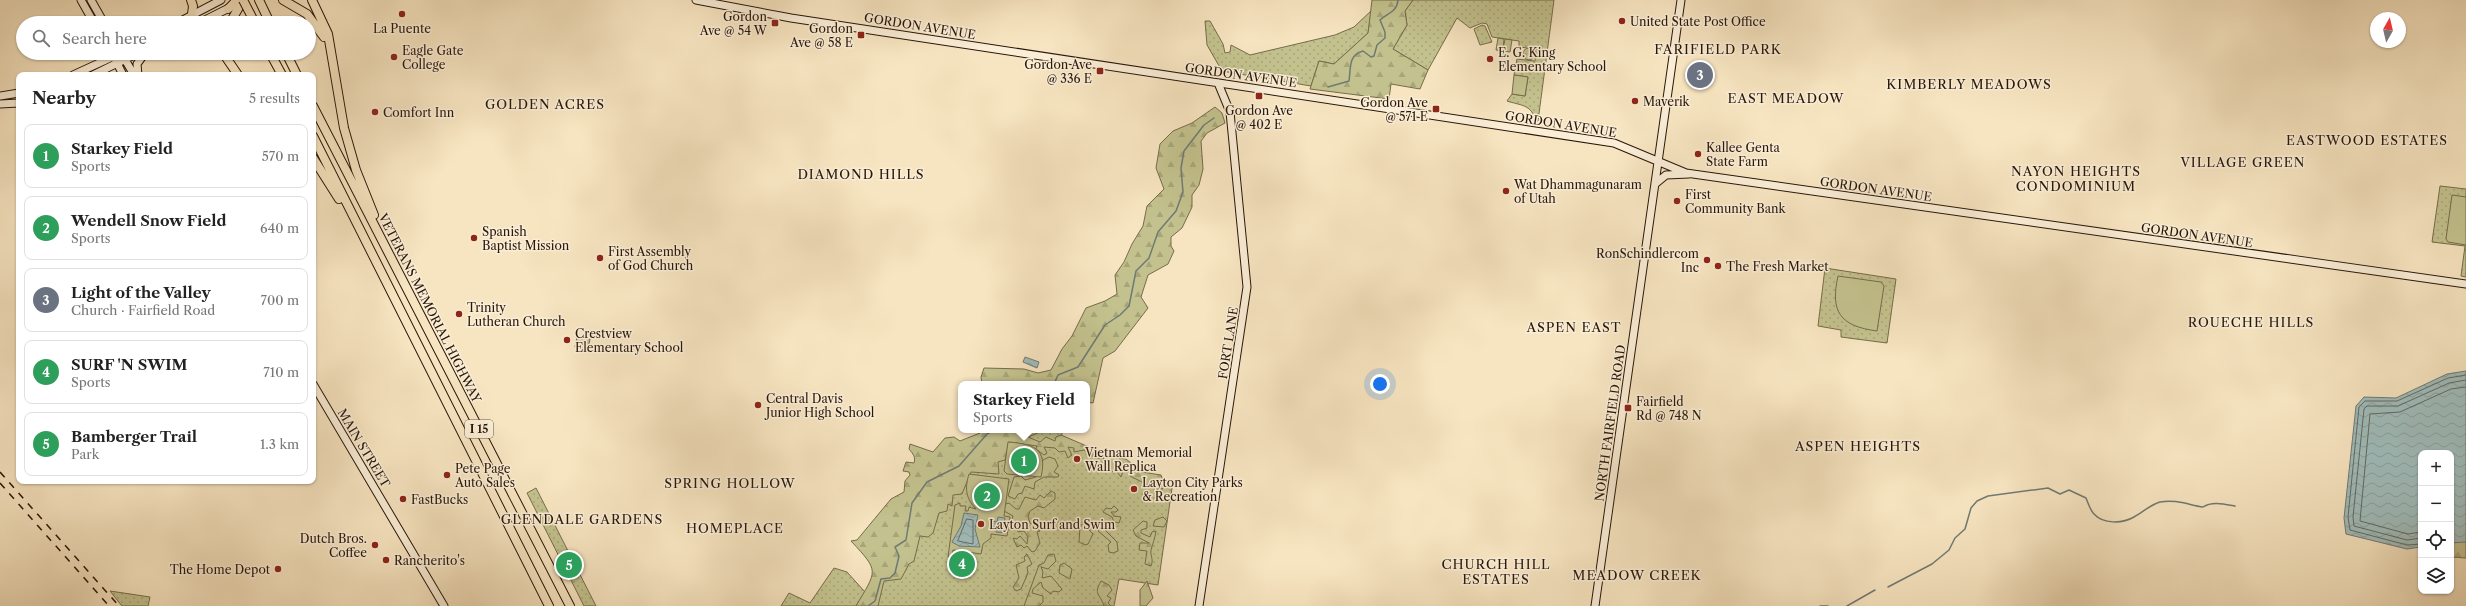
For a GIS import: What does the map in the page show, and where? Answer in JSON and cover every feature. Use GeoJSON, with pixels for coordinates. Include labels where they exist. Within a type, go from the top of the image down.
{"type":"FeatureCollection","features":[{"type":"Feature","properties":{"kind":"highway"},"geometry":{"type":"LineString","coordinates":[[191,0],[193,6],[192,14]]}},
{"type":"Feature","properties":{"kind":"highway"},"geometry":{"type":"LineString","coordinates":[[228,9],[242,0]]}},
{"type":"Feature","properties":{"kind":"highway"},"geometry":{"type":"LineString","coordinates":[[234,16],[242,0]]}},
{"type":"Feature","properties":{"kind":"highway"},"geometry":{"type":"LineString","coordinates":[[242,0],[251,16]]}},
{"type":"Feature","properties":{"kind":"highway"},"geometry":{"type":"LineString","coordinates":[[259,0],[267,16]]}},
{"type":"Feature","properties":{"kind":"highway"},"geometry":{"type":"LineString","coordinates":[[282,0],[294,4],[310,16]]}},
{"type":"Feature","properties":{"kind":"highway"},"geometry":{"type":"LineString","coordinates":[[312,0],[328,34],[349,147],[388,252]]}},
{"type":"Feature","properties":{"kind":"highway"},"geometry":{"type":"LineString","coordinates":[[316,26],[330,50]]}},
{"type":"Feature","properties":{"kind":"highway"},"geometry":{"type":"LineString","coordinates":[[226,60],[236,72]]}},
{"type":"Feature","properties":{"kind":"highway"},"geometry":{"type":"LineString","coordinates":[[232,60],[238,72]]}},
{"type":"Feature","properties":{"kind":"highway"},"geometry":{"type":"LineString","coordinates":[[274,60],[280,72]]}},
{"type":"Feature","properties":{"kind":"highway"},"geometry":{"type":"LineString","coordinates":[[290,60],[296,72]]}},
{"type":"Feature","properties":{"kind":"highway","name":"VETERANS MEMORIAL HIGHWAY"},"geometry":{"type":"LineString","coordinates":[[316,112],[570,606]]}},
{"type":"Feature","properties":{"kind":"highway","name":"I 15"},"geometry":{"type":"LineString","coordinates":[[316,142],[549,606]]}},
{"type":"Feature","properties":{"kind":"highway"},"geometry":{"type":"LineString","coordinates":[[316,163],[358,228]]}},
{"type":"Feature","properties":{"kind":"main road"},"geometry":{"type":"LineString","coordinates":[[81,0],[90,16]]}},
{"type":"Feature","properties":{"kind":"main road"},"geometry":{"type":"LineString","coordinates":[[189,16],[221,0]]}},
{"type":"Feature","properties":{"kind":"main road","name":"GORDON AVENUE"},"geometry":{"type":"LineString","coordinates":[[696,0],[762,13],[1614,143],[1658,160],[1682,172],[1691,174],[2466,284]]}},
{"type":"Feature","properties":{"kind":"main road","name":"NORTH FAIRFIELD ROAD"},"geometry":{"type":"LineString","coordinates":[[1595,606],[1681,0]]}},
{"type":"Feature","properties":{"kind":"main road"},"geometry":{"type":"LineString","coordinates":[[91,1],[100,16]]}},
{"type":"Feature","properties":{"kind":"main road"},"geometry":{"type":"LineString","coordinates":[[214,16],[228,9]]}},
{"type":"Feature","properties":{"kind":"main road"},"geometry":{"type":"LineString","coordinates":[[80,72],[109,60]]}},
{"type":"Feature","properties":{"kind":"main road"},"geometry":{"type":"LineString","coordinates":[[97,72],[112,60]]}},
{"type":"Feature","properties":{"kind":"main road"},"geometry":{"type":"LineString","coordinates":[[115,60],[121,72]]}},
{"type":"Feature","properties":{"kind":"main road"},"geometry":{"type":"LineString","coordinates":[[125,60],[132,72]]}},
{"type":"Feature","properties":{"kind":"main road"},"geometry":{"type":"LineString","coordinates":[[138,72],[137,64],[140,60]]}},
{"type":"Feature","properties":{"kind":"main road","name":"FORT LANE"},"geometry":{"type":"LineString","coordinates":[[1199,606],[1247,290],[1230,112],[1218,83]]}},
{"type":"Feature","properties":{"kind":"main road"},"geometry":{"type":"LineString","coordinates":[[0,96],[16,93]]}},
{"type":"Feature","properties":{"kind":"main road"},"geometry":{"type":"LineString","coordinates":[[0,104],[16,103]]}},
{"type":"Feature","properties":{"kind":"main road"},"geometry":{"type":"LineString","coordinates":[[1655,184],[1666,175],[1680,176],[1691,174]]}},
{"type":"Feature","properties":{"kind":"main road","name":"MAIN STREET"},"geometry":{"type":"LineString","coordinates":[[316,389],[444,606]]}},
{"type":"Feature","properties":{"kind":"green space"},"geometry":{"type":"Polygon","coordinates":[[[1372,0],[1413,0],[1405,11],[1407,25],[1393,49],[1428,70],[1420,89],[1391,84],[1389,99],[1310,89],[1319,61],[1334,64],[1368,33],[1372,0]]]}},
{"type":"Feature","properties":{"kind":"green space"},"geometry":{"type":"Polygon","coordinates":[[[1413,0],[1554,0],[1538,121],[1535,121],[1534,115],[1528,108],[1507,101],[1512,94],[1525,96],[1528,77],[1514,75],[1517,59],[1535,61],[1536,49],[1519,47],[1519,41],[1492,37],[1487,24],[1482,23],[1470,28],[1457,18],[1428,70],[1393,49],[1407,25],[1405,11],[1413,0]]]}},
{"type":"Feature","properties":{"kind":"green space"},"geometry":{"type":"Polygon","coordinates":[[[1372,10],[1368,33],[1334,64],[1319,61],[1311,86],[1222,71],[1207,45],[1205,21],[1210,21],[1223,44],[1225,53],[1230,52],[1231,45],[1250,55],[1335,35],[1354,27],[1372,10]]]}},
{"type":"Feature","properties":{"kind":"green space"},"geometry":{"type":"Polygon","coordinates":[[[1482,25],[1485,26],[1492,42],[1480,45],[1474,29],[1482,25]]]}},
{"type":"Feature","properties":{"kind":"green space"},"geometry":{"type":"Polygon","coordinates":[[[1498,38],[1504,39],[1503,49],[1505,39],[1512,40],[1510,52],[1496,50],[1498,38]]]}},
{"type":"Feature","properties":{"kind":"green space"},"geometry":{"type":"Polygon","coordinates":[[[1531,48],[1534,49],[1534,59],[1527,60],[1524,59],[1523,52],[1524,49],[1531,48]]]}},
{"type":"Feature","properties":{"kind":"green space"},"geometry":{"type":"Polygon","coordinates":[[[1514,75],[1528,77],[1525,96],[1512,94],[1514,75]]]}},
{"type":"Feature","properties":{"kind":"green space"},"geometry":{"type":"Polygon","coordinates":[[[1215,107],[1222,113],[1225,123],[1207,133],[1201,141],[1203,169],[1199,185],[1192,195],[1192,207],[1182,228],[1171,237],[1171,246],[1174,251],[1168,264],[1148,275],[1141,297],[1148,308],[1115,351],[1103,358],[1093,403],[1090,402],[1090,381],[982,381],[981,377],[984,368],[1024,369],[1038,373],[1051,370],[1062,349],[1072,336],[1086,308],[1105,301],[1117,294],[1115,275],[1124,262],[1132,244],[1143,226],[1147,206],[1164,189],[1156,168],[1160,144],[1173,131],[1192,123],[1215,107]]]}},
{"type":"Feature","properties":{"kind":"green space"},"geometry":{"type":"Polygon","coordinates":[[[2440,186],[2466,189],[2466,277],[2461,276],[2465,246],[2432,242],[2440,186]]]}},
{"type":"Feature","properties":{"kind":"green space"},"geometry":{"type":"Polygon","coordinates":[[[2452,195],[2466,197],[2466,245],[2448,242],[2446,239],[2452,195]]]}},
{"type":"Feature","properties":{"kind":"green space"},"geometry":{"type":"Polygon","coordinates":[[[1825,268],[1896,279],[1887,343],[1841,337],[1841,330],[1818,326],[1825,268]]]}},
{"type":"Feature","properties":{"kind":"green space"},"geometry":{"type":"Polygon","coordinates":[[[1838,276],[1881,282],[1884,286],[1877,331],[1864,329],[1854,325],[1846,321],[1841,315],[1837,308],[1836,299],[1838,276]]]}},
{"type":"Feature","properties":{"kind":"green space"},"geometry":{"type":"Polygon","coordinates":[[[577,337],[590,339],[588,349],[575,347],[577,337]]]}},
{"type":"Feature","properties":{"kind":"green space"},"geometry":{"type":"Polygon","coordinates":[[[980,433],[1038,433],[1028,437],[1040,442],[1046,437],[1055,441],[1056,437],[1061,435],[1103,453],[1108,451],[1115,455],[1119,455],[1119,458],[1126,459],[1142,472],[1161,475],[1165,486],[1162,489],[1150,486],[1130,476],[1129,471],[1124,468],[1121,477],[1115,469],[1113,472],[1108,469],[1108,463],[1104,462],[1103,457],[1096,459],[1084,450],[1074,452],[1074,448],[1068,447],[1072,455],[1068,458],[1065,451],[1059,452],[1055,448],[1044,447],[1047,453],[1044,455],[1036,449],[1037,446],[1009,442],[1005,460],[998,462],[999,474],[971,472],[962,494],[953,495],[952,506],[948,504],[947,511],[939,513],[933,533],[928,537],[920,536],[914,561],[909,564],[901,579],[884,581],[878,606],[856,606],[868,585],[872,572],[871,566],[867,559],[851,541],[857,540],[891,499],[904,492],[905,481],[910,475],[909,472],[903,471],[906,462],[914,463],[915,461],[914,456],[909,449],[910,444],[933,452],[945,438],[954,437],[960,441],[980,433]]]}},
{"type":"Feature","properties":{"kind":"green space"},"geometry":{"type":"Polygon","coordinates":[[[1010,433],[1062,433],[1061,437],[1117,461],[1172,488],[1158,585],[1119,579],[1114,606],[872,606],[880,552],[1010,433]]]}},
{"type":"Feature","properties":{"kind":"green space"},"geometry":{"type":"Polygon","coordinates":[[[1008,442],[1025,444],[1036,449],[1042,460],[1043,467],[1041,477],[1007,474],[1004,471],[1008,442]]]}},
{"type":"Feature","properties":{"kind":"green space"},"geometry":{"type":"Polygon","coordinates":[[[1049,457],[1055,459],[1058,466],[1054,472],[1059,475],[1058,477],[1044,477],[1035,482],[1034,489],[1025,486],[1022,493],[1018,494],[1015,499],[1008,496],[1014,477],[1021,476],[1025,480],[1036,477],[1043,460],[1049,457]]]}},
{"type":"Feature","properties":{"kind":"green space"},"geometry":{"type":"Polygon","coordinates":[[[969,474],[1009,479],[1004,516],[1010,517],[1007,536],[991,534],[991,538],[983,544],[981,554],[953,550],[952,558],[948,557],[955,505],[960,503],[960,506],[966,506],[965,511],[968,511],[969,507],[976,509],[972,505],[967,492],[969,474]]]}},
{"type":"Feature","properties":{"kind":"green space"},"geometry":{"type":"Polygon","coordinates":[[[536,488],[596,606],[584,606],[527,493],[536,488]]]}},
{"type":"Feature","properties":{"kind":"green space"},"geometry":{"type":"Polygon","coordinates":[[[1051,491],[1055,493],[1055,499],[1044,508],[1038,506],[1030,511],[1028,517],[1030,523],[1040,531],[1037,532],[1040,543],[1035,551],[1032,552],[1027,546],[1024,548],[1021,545],[1017,547],[1013,538],[1017,539],[1020,536],[1027,544],[1028,537],[1024,531],[1018,532],[1016,527],[1010,526],[1013,516],[1004,511],[1003,505],[1009,503],[1016,509],[1019,509],[1025,497],[1036,500],[1040,495],[1044,498],[1051,491]]]}},
{"type":"Feature","properties":{"kind":"green space"},"geometry":{"type":"Polygon","coordinates":[[[1114,506],[1118,510],[1116,512],[1111,512],[1114,516],[1121,517],[1119,523],[1114,522],[1112,517],[1103,512],[1106,508],[1111,509],[1114,506]]]}},
{"type":"Feature","properties":{"kind":"green space"},"geometry":{"type":"Polygon","coordinates":[[[1163,517],[1167,521],[1164,527],[1153,526],[1155,520],[1163,517]]]}},
{"type":"Feature","properties":{"kind":"green space"},"geometry":{"type":"Polygon","coordinates":[[[1088,520],[1092,521],[1089,530],[1093,534],[1088,544],[1085,545],[1079,542],[1080,527],[1075,521],[1081,525],[1086,524],[1088,520]]]}},
{"type":"Feature","properties":{"kind":"green space"},"geometry":{"type":"Polygon","coordinates":[[[1143,521],[1147,522],[1147,528],[1141,530],[1141,533],[1150,537],[1152,532],[1156,531],[1151,550],[1151,566],[1145,564],[1147,551],[1139,550],[1140,543],[1149,543],[1136,536],[1133,530],[1143,521]]]}},
{"type":"Feature","properties":{"kind":"green space"},"geometry":{"type":"Polygon","coordinates":[[[1102,527],[1117,542],[1118,551],[1113,553],[1109,552],[1108,545],[1111,542],[1098,531],[1102,527]]]}},
{"type":"Feature","properties":{"kind":"green space"},"geometry":{"type":"Polygon","coordinates":[[[2454,542],[2466,542],[2466,558],[2454,557],[2454,542]]]}},
{"type":"Feature","properties":{"kind":"green space"},"geometry":{"type":"Polygon","coordinates":[[[1027,554],[1032,564],[1027,567],[1028,573],[1021,589],[1016,591],[1013,587],[1019,578],[1016,565],[1025,561],[1024,557],[1027,554]]]}},
{"type":"Feature","properties":{"kind":"green space"},"geometry":{"type":"Polygon","coordinates":[[[1054,554],[1056,561],[1048,569],[1041,567],[1043,572],[1042,578],[1051,576],[1062,589],[1059,592],[1053,591],[1051,594],[1043,588],[1041,582],[1033,589],[1032,593],[1043,596],[1043,602],[1039,606],[1024,606],[1039,565],[1044,563],[1048,555],[1054,554]]]}},
{"type":"Feature","properties":{"kind":"green space"},"geometry":{"type":"Polygon","coordinates":[[[1064,563],[1072,569],[1070,579],[1059,573],[1060,565],[1064,563]]]}},
{"type":"Feature","properties":{"kind":"green space"},"geometry":{"type":"Polygon","coordinates":[[[834,568],[847,572],[865,592],[856,606],[781,606],[789,593],[810,603],[834,568]]]}},
{"type":"Feature","properties":{"kind":"green space"},"geometry":{"type":"Polygon","coordinates":[[[1101,581],[1109,585],[1112,590],[1107,596],[1111,598],[1108,603],[1111,606],[1104,606],[1097,592],[1101,581]]]}},
{"type":"Feature","properties":{"kind":"green space"},"geometry":{"type":"Polygon","coordinates":[[[1147,581],[1153,598],[1146,606],[1140,606],[1140,590],[1147,581]]]}},
{"type":"Feature","properties":{"kind":"green space"},"geometry":{"type":"Polygon","coordinates":[[[110,591],[150,597],[148,606],[122,606],[110,591]]]}},
{"type":"Feature","properties":{"kind":"water"},"geometry":{"type":"Polygon","coordinates":[[[1025,357],[1039,362],[1037,368],[1023,362],[1025,357]]]}},
{"type":"Feature","properties":{"kind":"water"},"geometry":{"type":"Polygon","coordinates":[[[2466,371],[2466,542],[2454,543],[2454,450],[2418,450],[2418,547],[2407,549],[2346,534],[2344,518],[2356,406],[2364,397],[2396,398],[2447,374],[2466,371]]]}},
{"type":"Feature","properties":{"kind":"water"},"geometry":{"type":"Polygon","coordinates":[[[964,513],[978,515],[975,529],[980,547],[959,546],[952,542],[961,526],[964,513]]]}},
{"type":"Feature","properties":{"kind":"water"},"geometry":{"type":"Polygon","coordinates":[[[998,517],[1005,518],[1003,529],[1006,529],[1006,533],[996,532],[997,527],[991,526],[992,521],[997,522],[998,517]]]}},
{"type":"Feature","properties":{"kind":"waterway"},"geometry":{"type":"LineString","coordinates":[[1328,87],[1349,81],[1351,63],[1358,53],[1363,51],[1371,57],[1374,56],[1377,45],[1385,38],[1385,32],[1380,20],[1394,10],[1398,0]]}},
{"type":"Feature","properties":{"kind":"waterway"},"geometry":{"type":"LineString","coordinates":[[1055,381],[1058,375],[1078,367],[1105,325],[1120,315],[1129,306],[1136,271],[1149,258],[1158,232],[1176,211],[1183,192],[1181,168],[1184,151],[1204,125],[1214,118]]}},
{"type":"Feature","properties":{"kind":"waterway"},"geometry":{"type":"LineString","coordinates":[[868,606],[875,601],[881,579],[890,578],[895,573],[899,556],[895,547],[906,540],[912,503],[927,482],[959,466],[989,433]]}},
{"type":"Feature","properties":{"kind":"waterway"},"geometry":{"type":"LineString","coordinates":[[1888,587],[1932,564],[1949,550],[1955,538],[1965,529],[1971,508],[1977,501],[1988,496],[2048,488],[2060,494],[2069,490],[2086,498],[2091,511],[2102,520],[2113,522],[2124,521],[2153,505],[2166,501],[2203,507],[2210,504],[2235,506]]}},
{"type":"Feature","properties":{"kind":"waterway"},"geometry":{"type":"LineString","coordinates":[[1847,606],[1875,590]]}},
{"type":"Feature","properties":{"kind":"waterway"},"geometry":{"type":"LineString","coordinates":[[1820,606],[1828,606]]}},
{"type":"Feature","properties":{"kind":"railway"},"geometry":{"type":"LineString","coordinates":[[0,472],[119,606]]}},
{"type":"Feature","properties":{"kind":"railway"},"geometry":{"type":"LineString","coordinates":[[0,483],[109,606]]}},
{"type":"Feature","properties":{"kind":"place","name":"La Puente"},"geometry":{"type":"Point","coordinates":[402,14]}},
{"type":"Feature","properties":{"kind":"place","name":"United State Post Office"},"geometry":{"type":"Point","coordinates":[1622,21]}},
{"type":"Feature","properties":{"kind":"place","name":"Gordon Ave @ 54 W"},"geometry":{"type":"Point","coordinates":[775,23]}},
{"type":"Feature","properties":{"kind":"place","name":"Gordon Ave @ 58 E"},"geometry":{"type":"Point","coordinates":[861,35]}},
{"type":"Feature","properties":{"kind":"place","name":"Eagle Gate College"},"geometry":{"type":"Point","coordinates":[394,57]}},
{"type":"Feature","properties":{"kind":"place","name":"E. G. King Elementary School"},"geometry":{"type":"Point","coordinates":[1490,59]}},
{"type":"Feature","properties":{"kind":"place","name":"Gordon Ave @ 336 E"},"geometry":{"type":"Point","coordinates":[1100,71]}},
{"type":"Feature","properties":{"kind":"place","name":"Light of the Valley"},"geometry":{"type":"Point","coordinates":[1700,75]}},
{"type":"Feature","properties":{"kind":"place","name":"Gordon Ave @ 402 E"},"geometry":{"type":"Point","coordinates":[1259,96]}},
{"type":"Feature","properties":{"kind":"place","name":"Maverik"},"geometry":{"type":"Point","coordinates":[1635,101]}},
{"type":"Feature","properties":{"kind":"place","name":"Gordon Ave @ 571 E"},"geometry":{"type":"Point","coordinates":[1436,109]}},
{"type":"Feature","properties":{"kind":"place","name":"Comfort Inn"},"geometry":{"type":"Point","coordinates":[375,112]}},
{"type":"Feature","properties":{"kind":"place","name":"Kallee Genta State Farm"},"geometry":{"type":"Point","coordinates":[1698,154]}},
{"type":"Feature","properties":{"kind":"place","name":"Wat Dhammagunaram of Utah"},"geometry":{"type":"Point","coordinates":[1506,191]}},
{"type":"Feature","properties":{"kind":"place","name":"First Community Bank"},"geometry":{"type":"Point","coordinates":[1677,201]}},
{"type":"Feature","properties":{"kind":"place","name":"Spanish Baptist Mission"},"geometry":{"type":"Point","coordinates":[474,238]}},
{"type":"Feature","properties":{"kind":"place","name":"First Assembly of God Church"},"geometry":{"type":"Point","coordinates":[600,258]}},
{"type":"Feature","properties":{"kind":"place","name":"RonSchindlercom Inc"},"geometry":{"type":"Point","coordinates":[1707,260]}},
{"type":"Feature","properties":{"kind":"place","name":"The Fresh Market"},"geometry":{"type":"Point","coordinates":[1718,266]}},
{"type":"Feature","properties":{"kind":"place","name":"Trinity Lutheran Church"},"geometry":{"type":"Point","coordinates":[459,314]}},
{"type":"Feature","properties":{"kind":"place","name":"Crestview Elementary School"},"geometry":{"type":"Point","coordinates":[567,340]}},
{"type":"Feature","properties":{"kind":"place","name":"Central Davis Junior High School"},"geometry":{"type":"Point","coordinates":[758,405]}},
{"type":"Feature","properties":{"kind":"place","name":"Fairfield Rd @ 748 N"},"geometry":{"type":"Point","coordinates":[1628,408]}},
{"type":"Feature","properties":{"kind":"place","name":"Vietnam Memorial Wall Replica"},"geometry":{"type":"Point","coordinates":[1077,459]}},
{"type":"Feature","properties":{"kind":"place","name":"Starkey Field"},"geometry":{"type":"Point","coordinates":[1024,461]}},
{"type":"Feature","properties":{"kind":"place","name":"Pete Page Auto Sales"},"geometry":{"type":"Point","coordinates":[447,475]}},
{"type":"Feature","properties":{"kind":"place","name":"Layton City Parks & Recreation"},"geometry":{"type":"Point","coordinates":[1134,489]}},
{"type":"Feature","properties":{"kind":"place","name":"Wendell Snow Field"},"geometry":{"type":"Point","coordinates":[987,496]}},
{"type":"Feature","properties":{"kind":"place","name":"FastBucks"},"geometry":{"type":"Point","coordinates":[403,499]}},
{"type":"Feature","properties":{"kind":"place","name":"Layton Surf and Swim"},"geometry":{"type":"Point","coordinates":[981,524]}},
{"type":"Feature","properties":{"kind":"place","name":"Dutch Bros. Coffee"},"geometry":{"type":"Point","coordinates":[375,545]}},
{"type":"Feature","properties":{"kind":"place","name":"Rancherito's"},"geometry":{"type":"Point","coordinates":[386,560]}},
{"type":"Feature","properties":{"kind":"place","name":"SURF 'N SWIM"},"geometry":{"type":"Point","coordinates":[962,564]}},
{"type":"Feature","properties":{"kind":"place","name":"Bamberger Trail"},"geometry":{"type":"Point","coordinates":[569,565]}},
{"type":"Feature","properties":{"kind":"place","name":"The Home Depot"},"geometry":{"type":"Point","coordinates":[278,569]}},
{"type":"Feature","properties":{"kind":"district","name":"FARIFIELD PARK"},"geometry":{"type":"Point","coordinates":[1718,49]}},
{"type":"Feature","properties":{"kind":"district","name":"KIMBERLY MEADOWS"},"geometry":{"type":"Point","coordinates":[1969,84]}},
{"type":"Feature","properties":{"kind":"district","name":"EAST MEADOW"},"geometry":{"type":"Point","coordinates":[1786,98]}},
{"type":"Feature","properties":{"kind":"district","name":"GOLDEN ACRES"},"geometry":{"type":"Point","coordinates":[545,104]}},
{"type":"Feature","properties":{"kind":"district","name":"EASTWOOD ESTATES"},"geometry":{"type":"Point","coordinates":[2367,140]}},
{"type":"Feature","properties":{"kind":"district","name":"VILLAGE GREEN"},"geometry":{"type":"Point","coordinates":[2243,162]}},
{"type":"Feature","properties":{"kind":"district","name":"DIAMOND HILLS"},"geometry":{"type":"Point","coordinates":[861,174]}},
{"type":"Feature","properties":{"kind":"district","name":"NAYON HEIGHTS CONDOMINIUM"},"geometry":{"type":"Point","coordinates":[2076,178]}},
{"type":"Feature","properties":{"kind":"district","name":"ROUECHE HILLS"},"geometry":{"type":"Point","coordinates":[2251,322]}},
{"type":"Feature","properties":{"kind":"district","name":"ASPEN EAST"},"geometry":{"type":"Point","coordinates":[1574,327]}},
{"type":"Feature","properties":{"kind":"district","name":"ASPEN HEIGHTS"},"geometry":{"type":"Point","coordinates":[1858,446]}},
{"type":"Feature","properties":{"kind":"district","name":"SPRING HOLLOW"},"geometry":{"type":"Point","coordinates":[730,483]}},
{"type":"Feature","properties":{"kind":"district","name":"GLENDALE GARDENS"},"geometry":{"type":"Point","coordinates":[582,519]}},
{"type":"Feature","properties":{"kind":"district","name":"HOMEPLACE"},"geometry":{"type":"Point","coordinates":[735,528]}},
{"type":"Feature","properties":{"kind":"district","name":"CHURCH HILL ESTATES"},"geometry":{"type":"Point","coordinates":[1496,572]}},
{"type":"Feature","properties":{"kind":"district","name":"MEADOW CREEK"},"geometry":{"type":"Point","coordinates":[1637,575]}}]}
